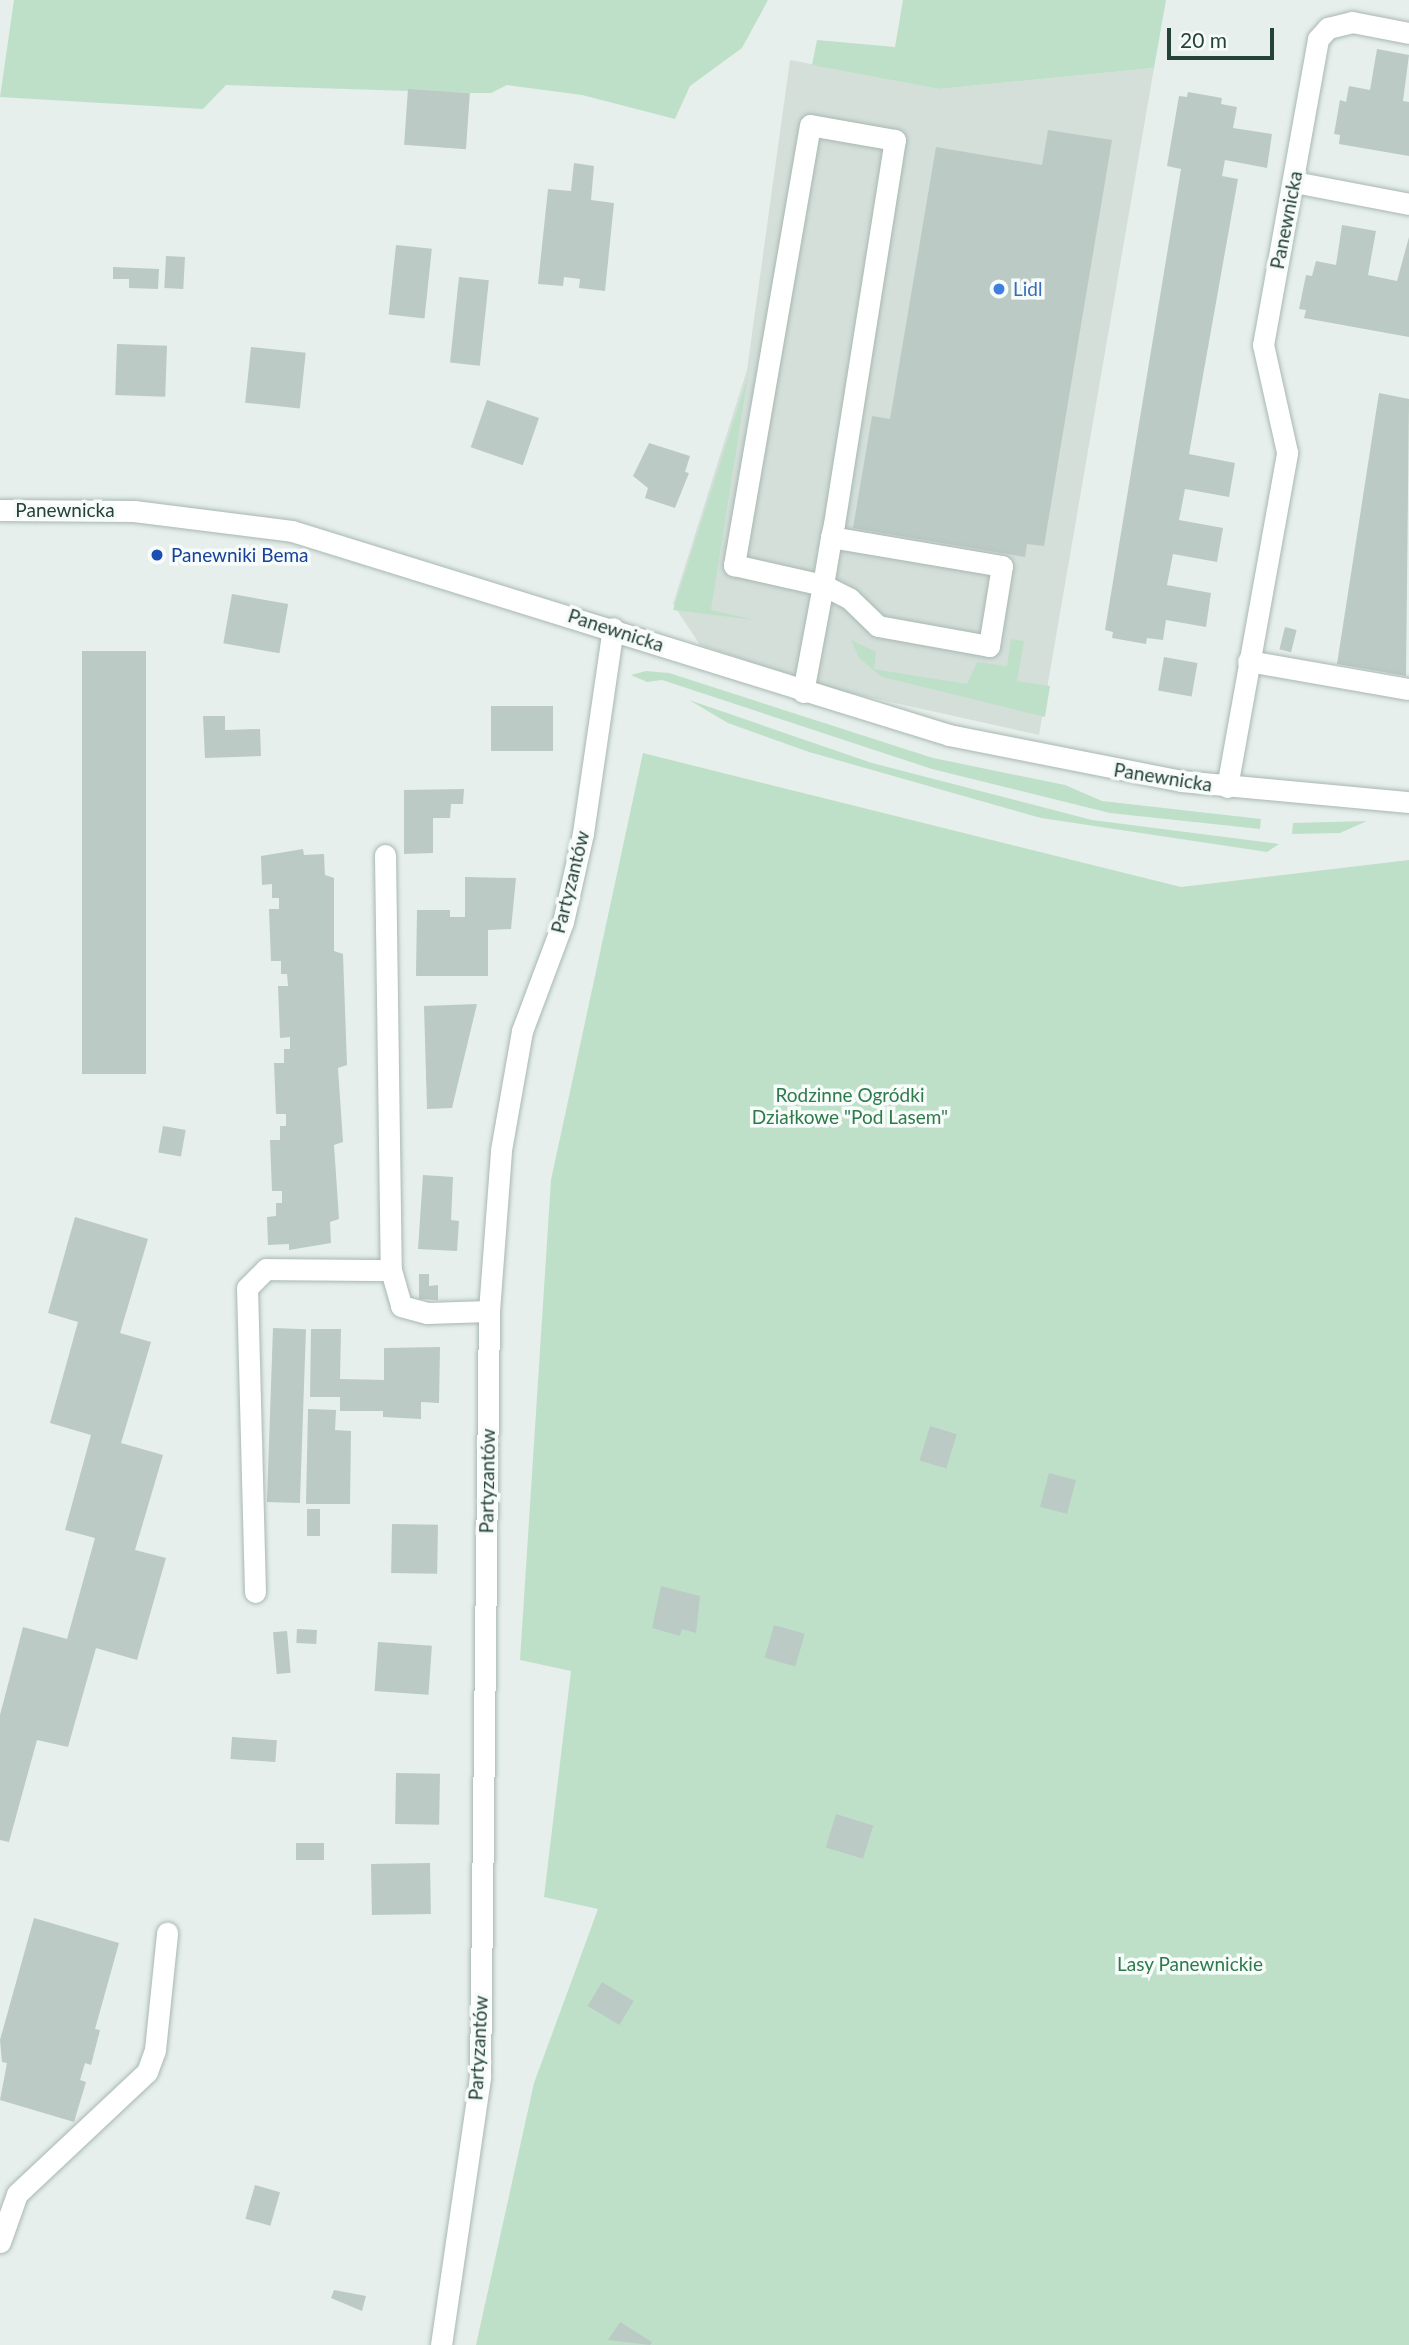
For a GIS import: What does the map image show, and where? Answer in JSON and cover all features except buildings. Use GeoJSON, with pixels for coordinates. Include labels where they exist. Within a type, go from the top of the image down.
{"type":"FeatureCollection","features":[{"type":"Feature","properties":{"kind":"street","name":"Panewnicka"},"geometry":{"type":"LineString","coordinates":[[1227,788],[1287,452],[1263,345],[1318,39],[1328,28],[1352,22],[1409,33]]}},
{"type":"Feature","properties":{"kind":"street"},"geometry":{"type":"LineString","coordinates":[[803,692],[823,585],[831,537],[895,140],[810,125],[734,565],[823,585],[850,599],[878,626],[989,646],[1002,566],[831,537]]}},
{"type":"Feature","properties":{"kind":"street"},"geometry":{"type":"LineString","coordinates":[[1294,182],[1409,204]]}},
{"type":"Feature","properties":{"kind":"street","name":"Panewnicka"},"geometry":{"type":"LineString","coordinates":[[0,510],[159,512],[292,531],[612,628],[803,692],[949,735],[1227,788],[1409,802]]}},
{"type":"Feature","properties":{"kind":"street","name":"Partyzantów"},"geometry":{"type":"LineString","coordinates":[[441,2345],[480,2077],[489,1311],[501,1150],[522,1031],[563,922],[583,834],[612,628]]}},
{"type":"Feature","properties":{"kind":"street"},"geometry":{"type":"LineString","coordinates":[[1248,661],[1409,689]]}},
{"type":"Feature","properties":{"kind":"street"},"geometry":{"type":"LineString","coordinates":[[384,855],[391,1270],[401,1306],[427,1313],[489,1311]]}},
{"type":"Feature","properties":{"kind":"street"},"geometry":{"type":"LineString","coordinates":[[255,1592],[247,1288],[266,1269],[391,1270]]}},
{"type":"Feature","properties":{"kind":"street"},"geometry":{"type":"LineString","coordinates":[[0,2242],[17,2194],[147,2071],[155,2050],[167,1933]]}},
{"type":"Feature","properties":{"kind":"shaded area"},"geometry":{"type":"Polygon","coordinates":[[[790,60],[939,89],[1154,68],[1039,735],[841,691],[700,645],[673,604],[747,370],[790,60]]]}},
{"type":"Feature","properties":{"kind":"green space"},"geometry":{"type":"Polygon","coordinates":[[[14,0],[768,0],[742,48],[690,86],[675,119],[582,95],[507,85],[491,93],[470,93],[226,85],[203,109],[0,97],[14,0]]]}},
{"type":"Feature","properties":{"kind":"green space"},"geometry":{"type":"Polygon","coordinates":[[[903,0],[1166,0],[1154,68],[939,89],[812,65],[817,40],[895,47],[903,0]]]}},
{"type":"Feature","properties":{"kind":"green space"},"geometry":{"type":"Polygon","coordinates":[[[748,376],[711,610],[755,620],[673,610],[748,376]]]}},
{"type":"Feature","properties":{"kind":"green space"},"geometry":{"type":"Polygon","coordinates":[[[1011,639],[1024,641],[1017,681],[1050,686],[1045,717],[882,677],[859,658],[851,640],[876,652],[874,669],[967,684],[977,662],[1007,666],[1011,639]]]}},
{"type":"Feature","properties":{"kind":"green space"},"geometry":{"type":"Polygon","coordinates":[[[646,671],[669,673],[933,758],[1065,785],[1102,801],[1261,819],[1260,829],[1110,813],[932,769],[662,680],[647,682],[631,675],[646,671]]]}},
{"type":"Feature","properties":{"kind":"green space"},"geometry":{"type":"Polygon","coordinates":[[[689,700],[872,763],[1092,820],[1279,844],[1267,852],[1041,818],[809,752],[728,723],[689,700]]]}},
{"type":"Feature","properties":{"kind":"green space","name":"Rodzinne Ogródki Działkowe \"Pod Lasem\""},"geometry":{"type":"Polygon","coordinates":[[[643,753],[1181,887],[1409,860],[1409,2345],[476,2345],[534,2083],[598,1909],[544,1897],[571,1671],[520,1660],[551,1180],[643,753]]]}},
{"type":"Feature","properties":{"kind":"green space"},"geometry":{"type":"Polygon","coordinates":[[[1367,821],[1340,833],[1292,834],[1293,823],[1367,821]]]}},
{"type":"Feature","properties":{"kind":"place","name":"Lidl"},"geometry":{"type":"Point","coordinates":[999,289]}},
{"type":"Feature","properties":{"kind":"place","name":"Panewniki Bema"},"geometry":{"type":"Point","coordinates":[157,555]}},
{"type":"Feature","properties":{"kind":"park label","name":"Lasy Panewnickie"},"geometry":{"type":"Point","coordinates":[1190,1964]}}]}
